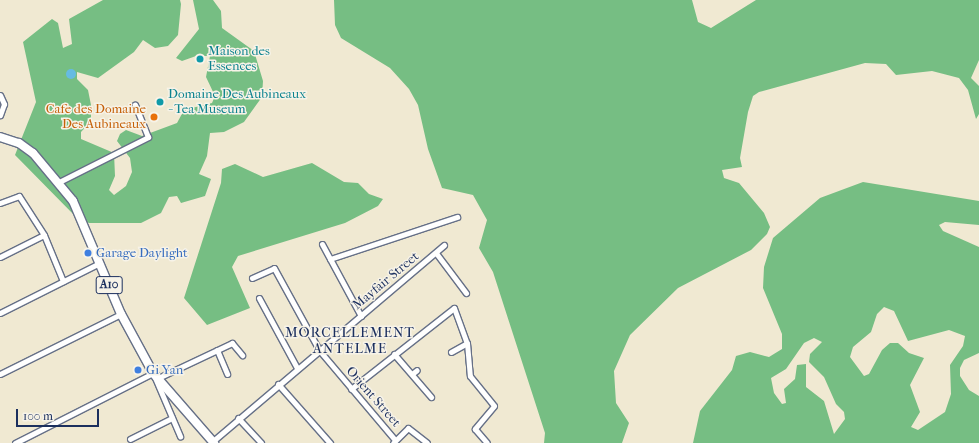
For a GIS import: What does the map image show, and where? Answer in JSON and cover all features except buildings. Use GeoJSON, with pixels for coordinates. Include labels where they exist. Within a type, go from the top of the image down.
{"type":"FeatureCollection","features":[{"type":"Feature","properties":{"kind":"main road","name":"A10"},"geometry":{"type":"LineString","coordinates":[[0,137],[19,143],[33,153],[59,182],[73,201],[121,314],[156,376],[213,442]]}},
{"type":"Feature","properties":{"kind":"street"},"geometry":{"type":"LineString","coordinates":[[0,94],[4,104],[0,115]]}},
{"type":"Feature","properties":{"kind":"street"},"geometry":{"type":"LineString","coordinates":[[59,182],[148,137],[136,104]]}},
{"type":"Feature","properties":{"kind":"street"},"geometry":{"type":"LineString","coordinates":[[0,203],[18,196],[44,235],[63,281]]}},
{"type":"Feature","properties":{"kind":"street"},"geometry":{"type":"LineString","coordinates":[[330,259],[458,217]]}},
{"type":"Feature","properties":{"kind":"street"},"geometry":{"type":"LineString","coordinates":[[0,257],[44,235]]}},
{"type":"Feature","properties":{"kind":"street"},"geometry":{"type":"LineString","coordinates":[[322,244],[361,316]]}},
{"type":"Feature","properties":{"kind":"street","name":"Mayfair Street"},"geometry":{"type":"LineString","coordinates":[[213,442],[238,418],[444,245]]}},
{"type":"Feature","properties":{"kind":"street"},"geometry":{"type":"LineString","coordinates":[[436,253],[466,293]]}},
{"type":"Feature","properties":{"kind":"street"},"geometry":{"type":"LineString","coordinates":[[0,313],[100,263]]}},
{"type":"Feature","properties":{"kind":"street","name":"Orient Street"},"geometry":{"type":"LineString","coordinates":[[252,278],[274,268],[319,350],[394,441]]}},
{"type":"Feature","properties":{"kind":"street"},"geometry":{"type":"LineString","coordinates":[[259,298],[297,368]]}},
{"type":"Feature","properties":{"kind":"street"},"geometry":{"type":"LineString","coordinates":[[351,389],[454,308],[467,343],[470,376],[494,403],[493,409],[474,429],[488,443]]}},
{"type":"Feature","properties":{"kind":"street"},"geometry":{"type":"LineString","coordinates":[[0,374],[121,314]]}},
{"type":"Feature","properties":{"kind":"street"},"geometry":{"type":"LineString","coordinates":[[15,443],[156,376],[234,342],[242,355]]}},
{"type":"Feature","properties":{"kind":"street"},"geometry":{"type":"LineString","coordinates":[[451,352],[467,343]]}},
{"type":"Feature","properties":{"kind":"street"},"geometry":{"type":"LineString","coordinates":[[217,350],[227,374]]}},
{"type":"Feature","properties":{"kind":"street"},"geometry":{"type":"LineString","coordinates":[[394,354],[431,397]]}},
{"type":"Feature","properties":{"kind":"street"},"geometry":{"type":"LineString","coordinates":[[412,374],[417,370]]}},
{"type":"Feature","properties":{"kind":"street"},"geometry":{"type":"LineString","coordinates":[[156,376],[180,436]]}},
{"type":"Feature","properties":{"kind":"street"},"geometry":{"type":"LineString","coordinates":[[278,384],[330,443]]}},
{"type":"Feature","properties":{"kind":"street"},"geometry":{"type":"LineString","coordinates":[[130,439],[172,418]]}},
{"type":"Feature","properties":{"kind":"street"},"geometry":{"type":"LineString","coordinates":[[238,418],[261,443]]}},
{"type":"Feature","properties":{"kind":"street"},"geometry":{"type":"LineString","coordinates":[[394,441],[408,428],[427,443]]}},
{"type":"Feature","properties":{"kind":"green space"},"geometry":{"type":"Polygon","coordinates":[[[103,0],[180,0],[181,4],[178,35],[168,46],[155,48],[143,40],[134,52],[98,78],[77,72],[77,79],[88,90],[91,105],[91,121],[81,132],[81,139],[114,153],[115,176],[109,190],[114,195],[126,186],[132,172],[130,158],[117,141],[120,134],[126,130],[142,136],[177,123],[184,110],[212,103],[215,96],[206,77],[210,56],[196,56],[182,61],[176,58],[199,29],[193,0],[213,0],[221,11],[222,28],[254,51],[263,81],[262,97],[244,122],[224,132],[210,133],[207,156],[199,174],[211,179],[205,196],[181,203],[177,196],[169,197],[161,213],[141,223],[89,223],[76,217],[15,155],[36,102],[23,42],[52,19],[58,23],[63,48],[72,44],[69,19],[103,0]]]}},
{"type":"Feature","properties":{"kind":"green space"},"geometry":{"type":"Polygon","coordinates":[[[334,0],[692,0],[698,22],[711,28],[756,0],[979,0],[979,60],[971,78],[979,86],[979,114],[976,119],[968,90],[959,78],[932,71],[896,75],[886,64],[865,63],[759,92],[753,96],[748,112],[740,158],[742,167],[722,170],[724,178],[739,183],[764,213],[770,227],[767,234],[751,250],[678,288],[630,335],[614,371],[616,403],[629,423],[622,443],[544,443],[545,433],[493,272],[479,248],[487,220],[473,195],[442,188],[428,149],[418,105],[409,89],[390,68],[341,38],[335,25],[334,0]]]}},
{"type":"Feature","properties":{"kind":"green space"},"geometry":{"type":"Polygon","coordinates":[[[312,163],[344,182],[358,183],[369,194],[383,199],[378,206],[345,223],[238,256],[232,267],[250,308],[207,325],[184,298],[221,183],[222,169],[235,164],[263,177],[312,163]]]}},
{"type":"Feature","properties":{"kind":"green space"},"geometry":{"type":"Polygon","coordinates":[[[863,182],[979,201],[979,225],[945,222],[939,225],[943,231],[979,247],[979,353],[964,360],[960,368],[960,376],[969,390],[979,396],[979,443],[693,443],[700,411],[732,370],[736,356],[750,352],[769,357],[782,349],[782,334],[763,288],[764,267],[773,238],[820,198],[863,182]],[[884,307],[877,314],[871,332],[853,347],[850,357],[864,376],[869,374],[882,350],[890,343],[898,343],[909,353],[924,358],[910,385],[920,412],[911,427],[918,430],[945,412],[951,394],[950,365],[963,346],[965,336],[949,330],[908,341],[894,311],[884,307]],[[814,338],[804,343],[786,369],[771,378],[774,393],[782,404],[786,403],[784,389],[795,379],[797,365],[806,364],[806,387],[824,401],[834,434],[845,419],[844,412],[836,404],[824,377],[809,362],[810,354],[822,342],[814,338]]]}},
{"type":"Feature","properties":{"kind":"water"},"geometry":{"type":"Polygon","coordinates":[[[69,69],[73,69],[75,70],[75,78],[69,79],[66,76],[66,72],[69,69]]]}},
{"type":"Feature","properties":{"kind":"place","name":"Maison des Essences"},"geometry":{"type":"Point","coordinates":[200,59]}},
{"type":"Feature","properties":{"kind":"place","name":"Domaine Des Aubineaux - Tea Museum"},"geometry":{"type":"Point","coordinates":[160,102]}},
{"type":"Feature","properties":{"kind":"place","name":"Cafe des Domaine Des Aubineaux"},"geometry":{"type":"Point","coordinates":[154,117]}},
{"type":"Feature","properties":{"kind":"place","name":"Garage Daylight"},"geometry":{"type":"Point","coordinates":[88,253]}},
{"type":"Feature","properties":{"kind":"place","name":"Gi Yan"},"geometry":{"type":"Point","coordinates":[138,370]}},
{"type":"Feature","properties":{"kind":"district","name":"MORCELLEMENT ANTELME"},"geometry":{"type":"Point","coordinates":[350,342]}}]}
